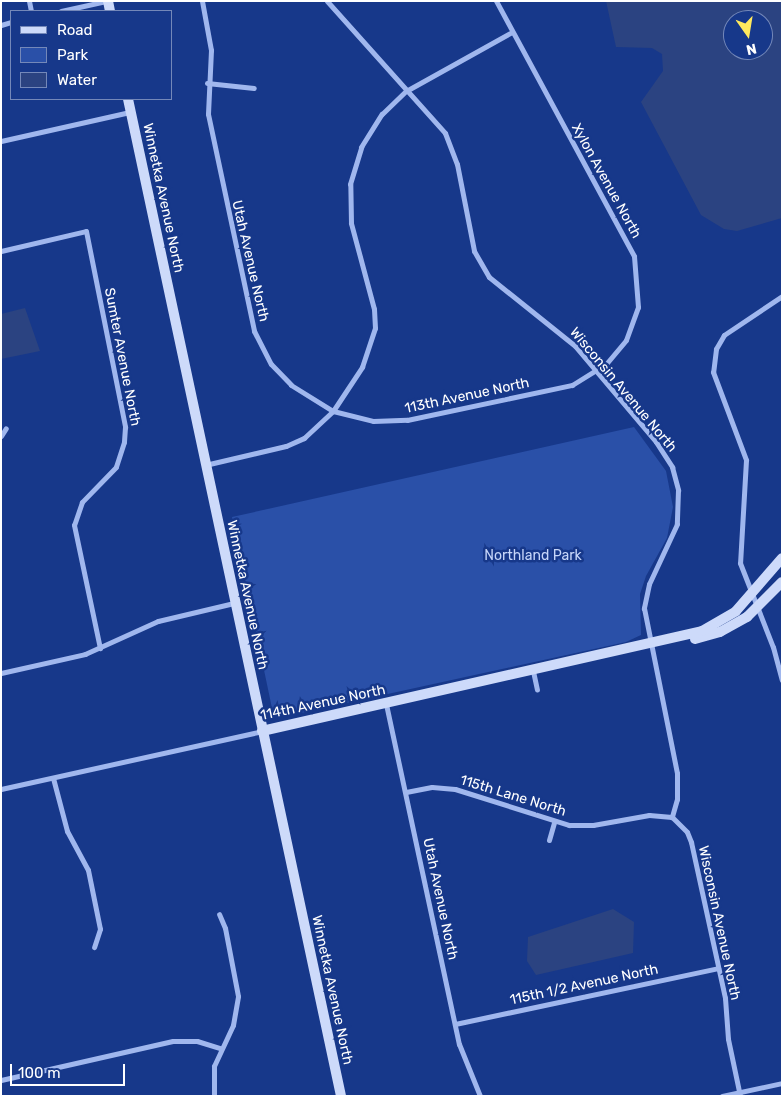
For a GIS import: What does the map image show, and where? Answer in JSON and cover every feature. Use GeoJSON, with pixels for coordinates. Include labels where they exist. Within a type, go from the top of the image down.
{"type":"FeatureCollection","features":[{"type":"Feature","properties":{"kind":"street"},"geometry":{"type":"LineString","coordinates":[[66,10],[107,1]]}},
{"type":"Feature","properties":{"kind":"street","name":"Utah Avenue North"},"geometry":{"type":"LineString","coordinates":[[202,1],[211,50],[207,82],[210,131],[254,331],[271,364],[291,386],[332,411]]}},
{"type":"Feature","properties":{"kind":"street","name":"Wisconsin Avenue North"},"geometry":{"type":"LineString","coordinates":[[327,1],[406,91],[445,132],[452,148],[474,251],[480,264],[499,288],[560,332],[660,448],[677,482],[679,511],[675,533],[646,594],[645,622],[677,773],[677,799],[672,817],[687,832],[691,842],[718,968],[740,1094]]}},
{"type":"Feature","properties":{"kind":"street","name":"Xylon Avenue North"},"geometry":{"type":"LineString","coordinates":[[496,1],[634,256],[639,290],[633,326],[618,352],[596,372]]}},
{"type":"Feature","properties":{"kind":"street"},"geometry":{"type":"LineString","coordinates":[[205,465],[286,446],[304,438],[332,411],[362,367],[375,328],[374,310],[351,223],[350,184],[354,165],[370,130],[406,91],[512,32]]}},
{"type":"Feature","properties":{"kind":"street"},"geometry":{"type":"LineString","coordinates":[[207,82],[254,88]]}},
{"type":"Feature","properties":{"kind":"street","name":"Winnetka Avenue North"},"geometry":{"type":"LineString","coordinates":[[128,100],[234,603],[341,1096]]}},
{"type":"Feature","properties":{"kind":"street"},"geometry":{"type":"LineString","coordinates":[[1,141],[131,112]]}},
{"type":"Feature","properties":{"kind":"street","name":"Sumter Avenue North"},"geometry":{"type":"LineString","coordinates":[[1,251],[86,231],[126,427],[124,442],[116,467],[82,502],[74,525],[100,648]]}},
{"type":"Feature","properties":{"kind":"street"},"geometry":{"type":"LineString","coordinates":[[782,296],[730,329],[721,339],[714,357],[715,380],[746,460],[739,556],[751,596],[780,664],[782,680]]}},
{"type":"Feature","properties":{"kind":"street","name":"113th Avenue North"},"geometry":{"type":"LineString","coordinates":[[332,411],[374,421],[407,420],[560,388],[596,372]]}},
{"type":"Feature","properties":{"kind":"street"},"geometry":{"type":"LineString","coordinates":[[1,436],[6,428]]}},
{"type":"Feature","properties":{"kind":"street","name":"114th Avenue North"},"geometry":{"type":"LineString","coordinates":[[1,789],[650,645],[714,626],[751,596],[782,558]]}},
{"type":"Feature","properties":{"kind":"street","name":"114th Avenue North"},"geometry":{"type":"LineString","coordinates":[[650,645],[669,645],[708,636],[730,627],[756,609],[782,582]]}},
{"type":"Feature","properties":{"kind":"street"},"geometry":{"type":"LineString","coordinates":[[1,673],[100,648],[158,621],[234,603]]}},
{"type":"Feature","properties":{"kind":"street"},"geometry":{"type":"LineString","coordinates":[[533,671],[537,690]]}},
{"type":"Feature","properties":{"kind":"street","name":"Utah Avenue North"},"geometry":{"type":"LineString","coordinates":[[386,704],[456,1024],[465,1060],[480,1096]]}},
{"type":"Feature","properties":{"kind":"street"},"geometry":{"type":"LineString","coordinates":[[53,778],[67,831],[88,870],[100,929],[94,947]]}},
{"type":"Feature","properties":{"kind":"street","name":"115th Lane North"},"geometry":{"type":"LineString","coordinates":[[406,792],[432,787],[455,789],[554,822],[587,826],[649,815],[672,817]]}},
{"type":"Feature","properties":{"kind":"street"},"geometry":{"type":"LineString","coordinates":[[549,840],[554,822]]}},
{"type":"Feature","properties":{"kind":"street"},"geometry":{"type":"LineString","coordinates":[[214,1096],[214,1066],[220,1048],[232,1026],[238,996],[225,928],[218,914]]}},
{"type":"Feature","properties":{"kind":"street","name":"115th 1/2 Avenue North"},"geometry":{"type":"LineString","coordinates":[[456,1024],[718,968]]}},
{"type":"Feature","properties":{"kind":"street"},"geometry":{"type":"LineString","coordinates":[[1,1080],[173,1041],[197,1041],[220,1048]]}},
{"type":"Feature","properties":{"kind":"street"},"geometry":{"type":"LineString","coordinates":[[722,1096],[740,1094],[782,1083]]}},
{"type":"Feature","properties":{"kind":"green space","name":"Northland Park"},"geometry":{"type":"Polygon","coordinates":[[[634,427],[666,471],[673,507],[667,538],[646,576],[640,594],[641,635],[626,642],[287,716],[273,713],[232,517],[634,427]]]}},
{"type":"Feature","properties":{"kind":"water"},"geometry":{"type":"Polygon","coordinates":[[[606,1],[782,1],[782,218],[737,231],[724,229],[701,215],[641,102],[663,71],[662,54],[652,48],[616,47],[606,1]]]}},
{"type":"Feature","properties":{"kind":"water"},"geometry":{"type":"Polygon","coordinates":[[[25,308],[40,351],[1,359],[1,314],[25,308]]]}},
{"type":"Feature","properties":{"kind":"water"},"geometry":{"type":"Polygon","coordinates":[[[613,909],[634,922],[633,953],[536,975],[527,961],[528,937],[613,909]]]}}]}
